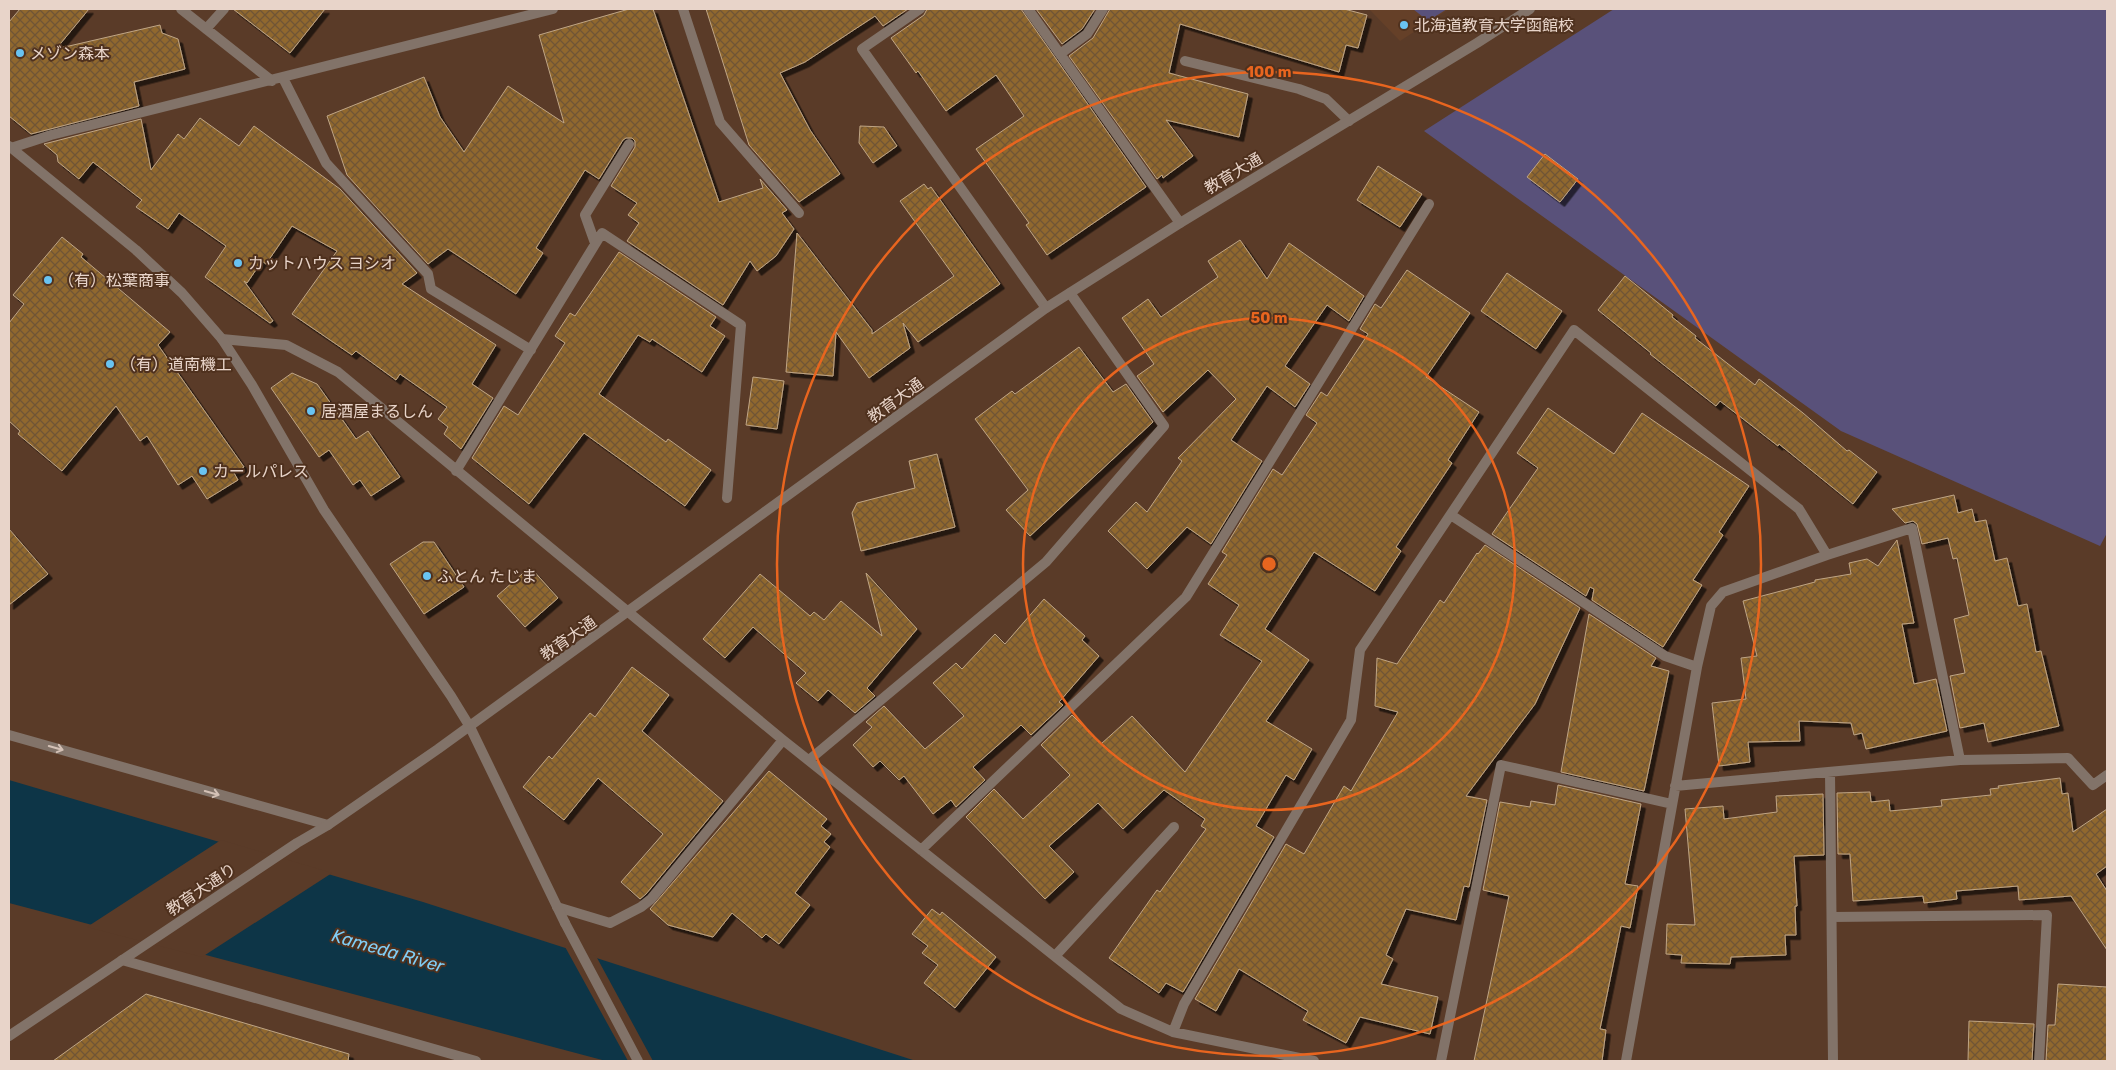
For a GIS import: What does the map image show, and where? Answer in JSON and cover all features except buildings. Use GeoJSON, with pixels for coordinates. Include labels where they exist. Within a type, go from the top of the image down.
{"type":"FeatureCollection","features":[{"type":"Feature","properties":{"kind":"street"},"geometry":{"type":"LineString","coordinates":[[181,9],[272,81]]}},
{"type":"Feature","properties":{"kind":"street"},"geometry":{"type":"LineString","coordinates":[[206,29],[224,9]]}},
{"type":"Feature","properties":{"kind":"street"},"geometry":{"type":"LineString","coordinates":[[10,147],[553,9]]}},
{"type":"Feature","properties":{"kind":"street"},"geometry":{"type":"LineString","coordinates":[[683,9],[720,122],[799,213]]}},
{"type":"Feature","properties":{"kind":"street"},"geometry":{"type":"LineString","coordinates":[[920,9],[862,49],[1046,308]]}},
{"type":"Feature","properties":{"kind":"street"},"geometry":{"type":"LineString","coordinates":[[1028,9],[1180,223]]}},
{"type":"Feature","properties":{"kind":"street"},"geometry":{"type":"LineString","coordinates":[[1060,54],[1086,34],[1103,9]]}},
{"type":"Feature","properties":{"kind":"street","name":"教育大通"},"geometry":{"type":"LineString","coordinates":[[297,843],[328,825],[470,727],[1046,308],[1180,223],[1530,9]]}},
{"type":"Feature","properties":{"kind":"street"},"geometry":{"type":"LineString","coordinates":[[1184,61],[1308,92],[1326,99],[1349,120]]}},
{"type":"Feature","properties":{"kind":"street"},"geometry":{"type":"LineString","coordinates":[[283,78],[326,163],[428,274],[431,289],[531,350]]}},
{"type":"Feature","properties":{"kind":"street"},"geometry":{"type":"LineString","coordinates":[[595,243],[585,215],[629,144]]}},
{"type":"Feature","properties":{"kind":"street"},"geometry":{"type":"LineString","coordinates":[[10,147],[136,250],[182,293],[222,339],[252,385],[324,510],[451,696],[470,727],[565,923],[638,1061]]}},
{"type":"Feature","properties":{"kind":"street"},"geometry":{"type":"LineString","coordinates":[[921,850],[1186,597],[1430,204]]}},
{"type":"Feature","properties":{"kind":"street"},"geometry":{"type":"LineString","coordinates":[[456,471],[602,233],[741,325],[728,498]]}},
{"type":"Feature","properties":{"kind":"street"},"geometry":{"type":"LineString","coordinates":[[809,760],[1046,562],[1164,426],[1070,293]]}},
{"type":"Feature","properties":{"kind":"street"},"geometry":{"type":"LineString","coordinates":[[1173,1032],[1184,1004],[1351,720],[1360,650],[1574,330],[1799,509],[1827,555]]}},
{"type":"Feature","properties":{"kind":"street"},"geometry":{"type":"LineString","coordinates":[[222,339],[286,345],[338,372],[783,740],[1121,1008],[1173,1032],[1314,1061]]}},
{"type":"Feature","properties":{"kind":"street"},"geometry":{"type":"LineString","coordinates":[[1451,515],[1665,656],[1697,667]]}},
{"type":"Feature","properties":{"kind":"street"},"geometry":{"type":"LineString","coordinates":[[1626,1061],[1697,667],[1711,606],[1723,592],[1827,555],[1912,528],[1960,760]]}},
{"type":"Feature","properties":{"kind":"street"},"geometry":{"type":"LineString","coordinates":[[9,735],[328,825]]}},
{"type":"Feature","properties":{"kind":"street"},"geometry":{"type":"LineString","coordinates":[[558,907],[610,923],[641,907],[651,899],[783,740]]}},
{"type":"Feature","properties":{"kind":"street"},"geometry":{"type":"LineString","coordinates":[[1675,786],[1960,760],[2068,758],[2093,785],[2107,774]]}},
{"type":"Feature","properties":{"kind":"street"},"geometry":{"type":"LineString","coordinates":[[1441,1061],[1501,765],[1672,804]]}},
{"type":"Feature","properties":{"kind":"street"},"geometry":{"type":"LineString","coordinates":[[1830,773],[1833,1061]]}},
{"type":"Feature","properties":{"kind":"street"},"geometry":{"type":"LineString","coordinates":[[1056,955],[1174,827]]}},
{"type":"Feature","properties":{"kind":"street","name":"教育大通り"},"geometry":{"type":"LineString","coordinates":[[9,1036],[297,843]]}},
{"type":"Feature","properties":{"kind":"street"},"geometry":{"type":"LineString","coordinates":[[1832,918],[2047,915],[2039,1061]]}},
{"type":"Feature","properties":{"kind":"street"},"geometry":{"type":"LineString","coordinates":[[122,960],[476,1061]]}},
{"type":"Feature","properties":{"kind":"shaded area","name":"北海道教育大学函館校"},"geometry":{"type":"Polygon","coordinates":[[[1369,9],[1449,9],[1400,41],[1369,9]]]}},
{"type":"Feature","properties":{"kind":"shaded area"},"geometry":{"type":"Polygon","coordinates":[[[1413,9],[1447,9],[1428,21],[1413,9]]]}},
{"type":"Feature","properties":{"kind":"shaded area"},"geometry":{"type":"Polygon","coordinates":[[[1614,9],[2107,9],[2107,533],[2100,546],[1841,431],[1424,131],[1614,9]]]}},
{"type":"Feature","properties":{"kind":"water","name":"Kameda River"},"geometry":{"type":"Polygon","coordinates":[[[9,780],[423,902],[916,1061],[606,1061],[9,903],[9,780]]]}},
{"type":"Feature","properties":{"kind":"pier"},"geometry":{"type":"Polygon","coordinates":[[[221,840],[332,873],[202,957],[87,927],[221,840]]]}},
{"type":"Feature","properties":{"kind":"pier"},"geometry":{"type":"Polygon","coordinates":[[[564,945],[596,956],[653,1061],[628,1061],[564,945]]]}},
{"type":"Feature","properties":{"kind":"place","name":"北海道教育大学函館校"},"geometry":{"type":"Point","coordinates":[1404,25]}},
{"type":"Feature","properties":{"kind":"place","name":"メゾン森本"},"geometry":{"type":"Point","coordinates":[20,53]}},
{"type":"Feature","properties":{"kind":"place","name":"カットハウス ヨシオ"},"geometry":{"type":"Point","coordinates":[238,263]}},
{"type":"Feature","properties":{"kind":"place","name":"（有）松葉商事"},"geometry":{"type":"Point","coordinates":[48,280]}},
{"type":"Feature","properties":{"kind":"place","name":"（有）道南機工"},"geometry":{"type":"Point","coordinates":[110,364]}},
{"type":"Feature","properties":{"kind":"place","name":"居酒屋まるしん"},"geometry":{"type":"Point","coordinates":[311,411]}},
{"type":"Feature","properties":{"kind":"place","name":"カールパレス"},"geometry":{"type":"Point","coordinates":[203,471]}},
{"type":"Feature","properties":{"kind":"place","name":"ふとん たじま"},"geometry":{"type":"Point","coordinates":[427,576]}}]}
